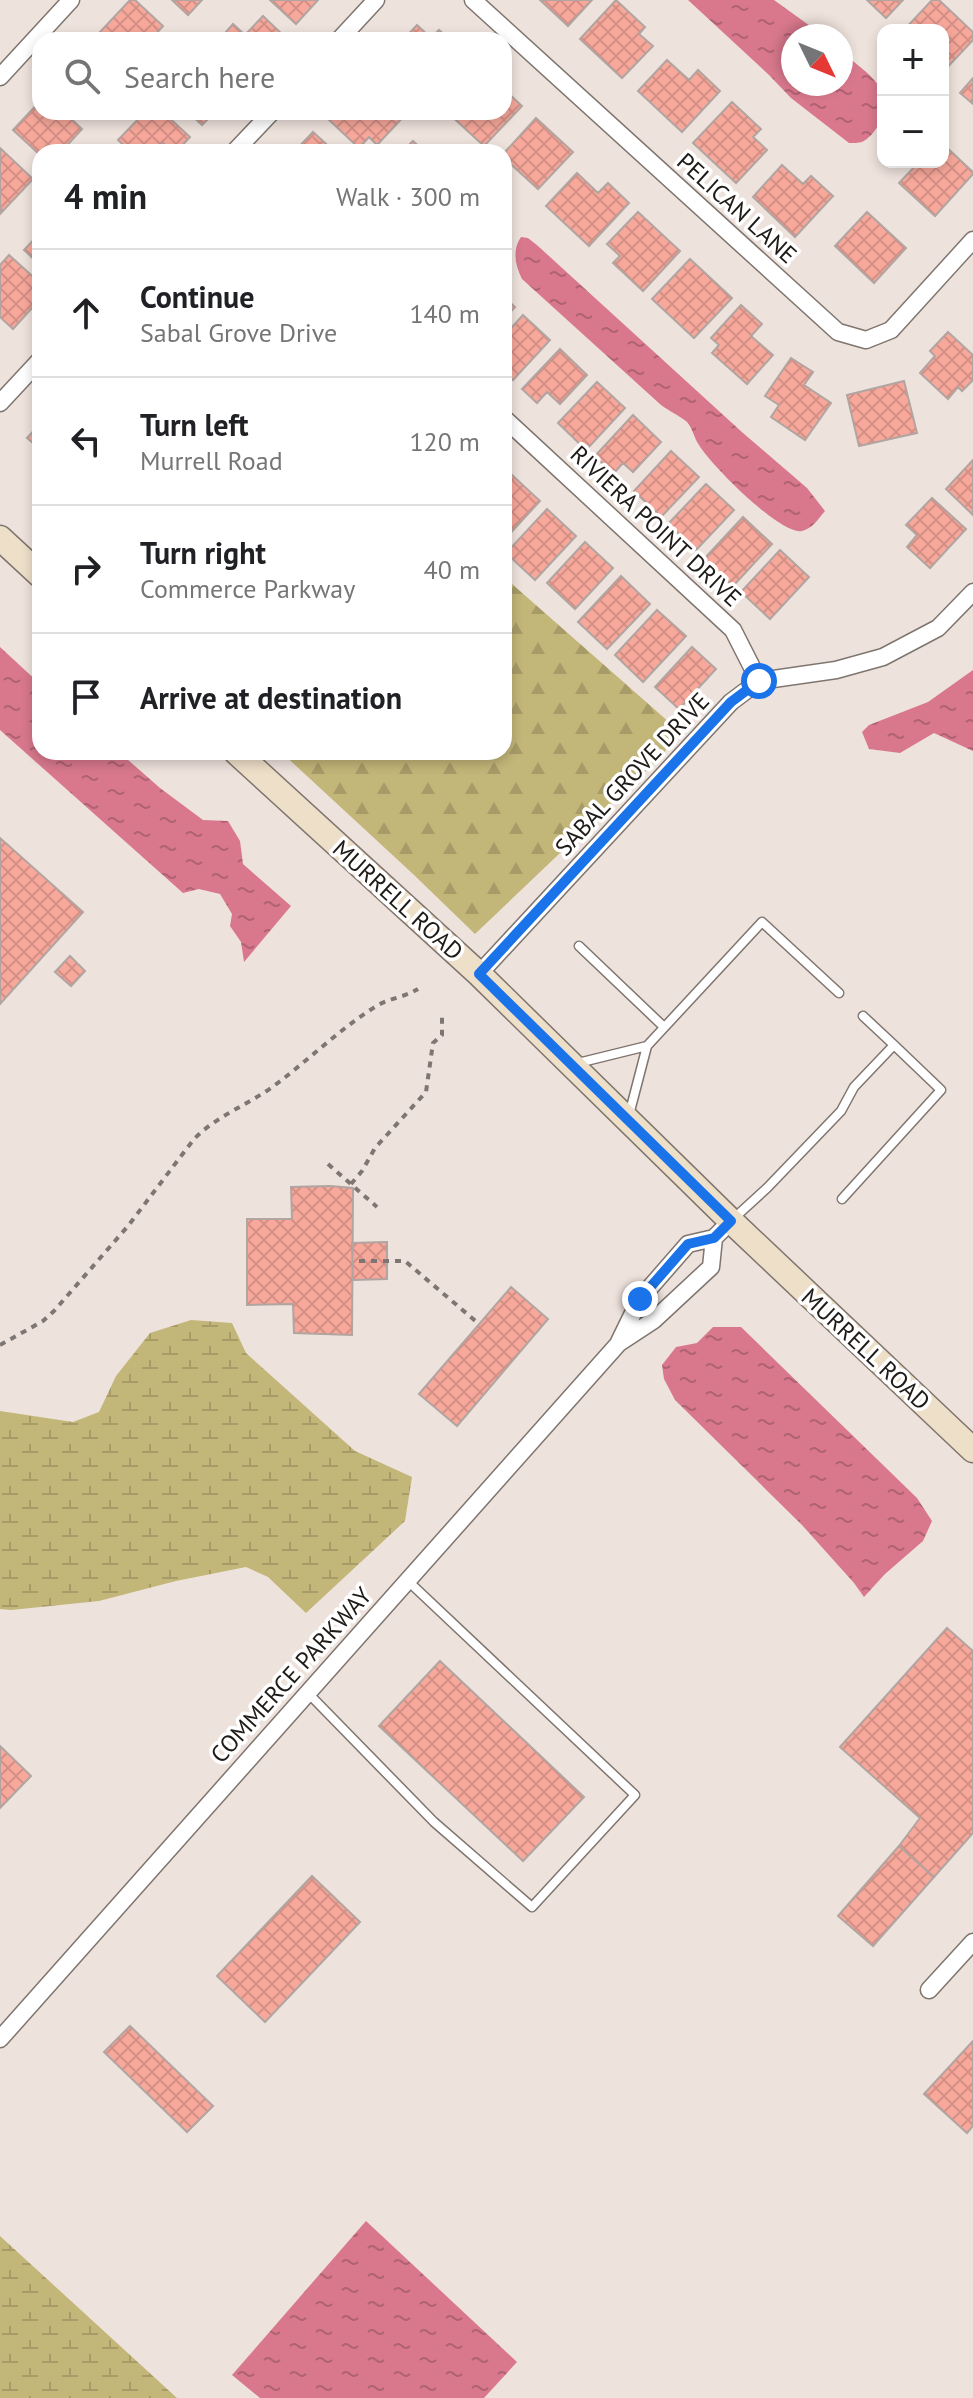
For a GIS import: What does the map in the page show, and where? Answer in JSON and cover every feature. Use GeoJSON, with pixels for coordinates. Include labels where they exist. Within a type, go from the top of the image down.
{"type":"FeatureCollection","features":[{"type":"Feature","properties":{"kind":"street"},"geometry":{"type":"LineString","coordinates":[[41,32],[71,0]]}},
{"type":"Feature","properties":{"kind":"street"},"geometry":{"type":"LineString","coordinates":[[346,32],[376,0]]}},
{"type":"Feature","properties":{"kind":"street","name":"PELICAN LANE"},"geometry":{"type":"LineString","coordinates":[[473,0],[508,32]]}},
{"type":"Feature","properties":{"kind":"street","name":"PELICAN LANE"},"geometry":{"type":"LineString","coordinates":[[512,35],[838,332],[866,340],[891,330],[973,240]]}},
{"type":"Feature","properties":{"kind":"street"},"geometry":{"type":"LineString","coordinates":[[0,77],[32,42]]}},
{"type":"Feature","properties":{"kind":"street"},"geometry":{"type":"LineString","coordinates":[[242,144],[264,120]]}},
{"type":"Feature","properties":{"kind":"street"},"geometry":{"type":"LineString","coordinates":[[0,403],[32,369]]}},
{"type":"Feature","properties":{"kind":"street","name":"RIVIERA POINT DRIVE"},"geometry":{"type":"LineString","coordinates":[[512,425],[733,630],[759,681]]}},
{"type":"Feature","properties":{"kind":"street"},"geometry":{"type":"LineString","coordinates":[[1,542],[32,568]]}},
{"type":"Feature","properties":{"kind":"street"},"geometry":{"type":"LineString","coordinates":[[759,681],[836,670],[883,657],[938,628],[973,592]]}},
{"type":"Feature","properties":{"kind":"street","name":"SABAL GROVE DRIVE"},"geometry":{"type":"LineString","coordinates":[[479,974],[731,702],[759,681]]}},
{"type":"Feature","properties":{"kind":"street","name":"MURRELL ROAD"},"geometry":{"type":"LineString","coordinates":[[245,760],[479,974],[573,1065],[628,1120],[722,1230],[973,1450]]}},
{"type":"Feature","properties":{"kind":"street","name":"COMMERCE PARKWAY"},"geometry":{"type":"LineString","coordinates":[[619,1343],[640,1299],[688,1244],[722,1230]]}},
{"type":"Feature","properties":{"kind":"street","name":"COMMERCE PARKWAY"},"geometry":{"type":"LineString","coordinates":[[0,2039],[619,1343],[654,1320],[711,1267],[722,1230]]}},
{"type":"Feature","properties":{"kind":"street"},"geometry":{"type":"LineString","coordinates":[[929,1990],[973,1942]]}},
{"type":"Feature","properties":{"kind":"lane"},"geometry":{"type":"LineString","coordinates":[[628,1120],[647,1046],[762,922],[839,993]]}},
{"type":"Feature","properties":{"kind":"lane"},"geometry":{"type":"LineString","coordinates":[[579,946],[664,1027]]}},
{"type":"Feature","properties":{"kind":"lane"},"geometry":{"type":"LineString","coordinates":[[842,1199],[941,1090],[863,1016]]}},
{"type":"Feature","properties":{"kind":"lane"},"geometry":{"type":"LineString","coordinates":[[722,1230],[841,1111],[854,1087],[894,1045]]}},
{"type":"Feature","properties":{"kind":"lane"},"geometry":{"type":"LineString","coordinates":[[573,1065],[647,1046]]}},
{"type":"Feature","properties":{"kind":"lane"},"geometry":{"type":"LineString","coordinates":[[308,1693],[434,1822],[532,1907],[635,1795],[407,1581]]}},
{"type":"Feature","properties":{"kind":"path"},"geometry":{"type":"LineString","coordinates":[[0,1345],[43,1321],[54,1311],[128,1226],[204,1129],[268,1089],[349,1023],[389,999],[418,989]]}},
{"type":"Feature","properties":{"kind":"path"},"geometry":{"type":"LineString","coordinates":[[351,1184],[375,1148],[426,1092],[433,1043],[442,1035],[442,1013]]}},
{"type":"Feature","properties":{"kind":"path"},"geometry":{"type":"LineString","coordinates":[[328,1164],[377,1207]]}},
{"type":"Feature","properties":{"kind":"path"},"geometry":{"type":"LineString","coordinates":[[359,1261],[405,1261],[479,1324]]}},
{"type":"Feature","properties":{"kind":"green space"},"geometry":{"type":"Polygon","coordinates":[[[512,584],[678,730],[662,756],[475,934],[290,760],[512,760],[512,584]]]}},
{"type":"Feature","properties":{"kind":"green space"},"geometry":{"type":"Polygon","coordinates":[[[191,1320],[232,1323],[246,1353],[355,1451],[412,1477],[405,1521],[306,1613],[268,1577],[246,1567],[99,1601],[0,1609],[0,1411],[73,1422],[99,1412],[116,1376],[150,1333],[191,1320]]]}},
{"type":"Feature","properties":{"kind":"green space"},"geometry":{"type":"Polygon","coordinates":[[[0,2236],[177,2398],[0,2398],[0,2236]]]}},
{"type":"Feature","properties":{"kind":"water"},"geometry":{"type":"Polygon","coordinates":[[[688,0],[774,0],[807,24],[781,24],[781,88],[688,0]]]}},
{"type":"Feature","properties":{"kind":"water"},"geometry":{"type":"Polygon","coordinates":[[[853,61],[877,84],[877,127],[862,142],[849,143],[789,96],[853,96],[853,61]]]}},
{"type":"Feature","properties":{"kind":"water"},"geometry":{"type":"Polygon","coordinates":[[[521,237],[538,246],[807,488],[825,511],[815,523],[802,531],[792,530],[763,511],[706,454],[687,422],[661,405],[522,279],[516,258],[516,247],[521,237]]]}},
{"type":"Feature","properties":{"kind":"water"},"geometry":{"type":"Polygon","coordinates":[[[0,647],[32,677],[32,759],[0,730],[0,647]]]}},
{"type":"Feature","properties":{"kind":"water"},"geometry":{"type":"Polygon","coordinates":[[[973,670],[973,751],[934,733],[900,753],[869,749],[862,732],[869,725],[928,702],[973,670]]]}},
{"type":"Feature","properties":{"kind":"water"},"geometry":{"type":"Polygon","coordinates":[[[34,760],[128,760],[203,820],[228,821],[240,841],[243,864],[291,906],[244,962],[241,942],[230,926],[232,914],[220,894],[199,889],[183,893],[34,760]]]}},
{"type":"Feature","properties":{"kind":"water"},"geometry":{"type":"Polygon","coordinates":[[[713,1327],[741,1327],[917,1498],[932,1521],[923,1541],[864,1597],[802,1525],[675,1400],[664,1379],[662,1365],[676,1347],[697,1343],[713,1327]]]}},
{"type":"Feature","properties":{"kind":"water"},"geometry":{"type":"Polygon","coordinates":[[[366,2221],[517,2362],[484,2398],[260,2398],[232,2375],[366,2221]]]}},
{"type":"Feature","properties":{"kind":"building"},"geometry":{"type":"Polygon","coordinates":[[[130,0],[135,0],[163,26],[158,32],[100,32],[130,0]]]}},
{"type":"Feature","properties":{"kind":"building"},"geometry":{"type":"Polygon","coordinates":[[[172,0],[202,0],[188,15],[172,0]]]}},
{"type":"Feature","properties":{"kind":"building"},"geometry":{"type":"Polygon","coordinates":[[[270,0],[318,0],[296,24],[270,0]]]}},
{"type":"Feature","properties":{"kind":"building"},"geometry":{"type":"Polygon","coordinates":[[[540,0],[592,0],[568,26],[540,0]]]}},
{"type":"Feature","properties":{"kind":"building"},"geometry":{"type":"Polygon","coordinates":[[[616,0],[645,27],[639,34],[653,46],[622,78],[580,39],[616,0]]]}},
{"type":"Feature","properties":{"kind":"building"},"geometry":{"type":"Polygon","coordinates":[[[867,0],[903,0],[886,18],[867,0]]]}},
{"type":"Feature","properties":{"kind":"building"},"geometry":{"type":"Polygon","coordinates":[[[932,0],[939,0],[973,32],[973,40],[949,66],[949,24],[910,24],[932,0]]]}},
{"type":"Feature","properties":{"kind":"building"},"geometry":{"type":"Polygon","coordinates":[[[263,16],[280,32],[248,32],[263,16]]]}},
{"type":"Feature","properties":{"kind":"building"},"geometry":{"type":"Polygon","coordinates":[[[233,24],[242,32],[226,32],[233,24]]]}},
{"type":"Feature","properties":{"kind":"building"},"geometry":{"type":"Polygon","coordinates":[[[417,25],[425,32],[410,32],[417,25]]]}},
{"type":"Feature","properties":{"kind":"building"},"geometry":{"type":"Polygon","coordinates":[[[667,60],[689,80],[698,70],[720,91],[682,132],[638,91],[667,60]]]}},
{"type":"Feature","properties":{"kind":"building"},"geometry":{"type":"Polygon","coordinates":[[[973,78],[973,104],[960,93],[973,78]]]}},
{"type":"Feature","properties":{"kind":"building"},"geometry":{"type":"Polygon","coordinates":[[[512,97],[522,106],[512,117],[512,97]]]}},
{"type":"Feature","properties":{"kind":"building"},"geometry":{"type":"Polygon","coordinates":[[[732,102],[761,129],[753,137],[767,150],[736,183],[693,143],[732,102]]]}},
{"type":"Feature","properties":{"kind":"building"},"geometry":{"type":"Polygon","coordinates":[[[32,110],[32,120],[72,120],[82,129],[68,144],[32,144],[32,148],[13,130],[32,110]]]}},
{"type":"Feature","properties":{"kind":"building"},"geometry":{"type":"Polygon","coordinates":[[[536,118],[573,152],[538,189],[512,165],[512,144],[536,118]]]}},
{"type":"Feature","properties":{"kind":"building"},"geometry":{"type":"Polygon","coordinates":[[[137,120],[172,120],[190,137],[183,144],[122,144],[118,140],[137,120]]]}},
{"type":"Feature","properties":{"kind":"building"},"geometry":{"type":"Polygon","coordinates":[[[329,120],[400,120],[378,144],[369,137],[363,144],[355,144],[329,120]]]}},
{"type":"Feature","properties":{"kind":"building"},"geometry":{"type":"Polygon","coordinates":[[[456,120],[509,120],[486,144],[482,144],[456,120]]]}},
{"type":"Feature","properties":{"kind":"building"},"geometry":{"type":"Polygon","coordinates":[[[313,132],[326,144],[302,144],[313,132]]]}},
{"type":"Feature","properties":{"kind":"building"},"geometry":{"type":"Polygon","coordinates":[[[0,148],[32,180],[0,214],[0,148]]]}},
{"type":"Feature","properties":{"kind":"building"},"geometry":{"type":"Polygon","coordinates":[[[949,150],[973,172],[935,216],[899,183],[913,168],[949,168],[949,150]]]}},
{"type":"Feature","properties":{"kind":"building"},"geometry":{"type":"Polygon","coordinates":[[[782,165],[803,184],[811,176],[833,196],[795,237],[753,197],[782,165]]]}},
{"type":"Feature","properties":{"kind":"building"},"geometry":{"type":"Polygon","coordinates":[[[577,173],[598,193],[608,183],[629,203],[589,246],[546,206],[577,173]]]}},
{"type":"Feature","properties":{"kind":"building"},"geometry":{"type":"Polygon","coordinates":[[[638,212],[680,251],[643,291],[613,263],[620,256],[607,244],[638,212]]]}},
{"type":"Feature","properties":{"kind":"building"},"geometry":{"type":"Polygon","coordinates":[[[867,212],[906,248],[874,283],[835,246],[867,212]]]}},
{"type":"Feature","properties":{"kind":"building"},"geometry":{"type":"Polygon","coordinates":[[[32,242],[32,258],[24,250],[32,242]]]}},
{"type":"Feature","properties":{"kind":"building"},"geometry":{"type":"Polygon","coordinates":[[[9,255],[32,276],[32,308],[13,329],[0,317],[0,265],[9,255]]]}},
{"type":"Feature","properties":{"kind":"building"},"geometry":{"type":"Polygon","coordinates":[[[690,259],[732,298],[694,338],[652,299],[690,259]]]}},
{"type":"Feature","properties":{"kind":"building"},"geometry":{"type":"Polygon","coordinates":[[[741,305],[762,324],[751,336],[773,355],[747,384],[712,353],[719,345],[711,338],[741,305]]]}},
{"type":"Feature","properties":{"kind":"building"},"geometry":{"type":"Polygon","coordinates":[[[523,315],[550,340],[513,380],[512,379],[512,327],[523,315]]]}},
{"type":"Feature","properties":{"kind":"building"},"geometry":{"type":"Polygon","coordinates":[[[948,332],[973,355],[973,380],[962,391],[958,387],[948,399],[920,373],[935,356],[930,351],[948,332]]]}},
{"type":"Feature","properties":{"kind":"building"},"geometry":{"type":"Polygon","coordinates":[[[560,349],[587,375],[560,404],[547,392],[537,403],[522,389],[560,349]]]}},
{"type":"Feature","properties":{"kind":"building"},"geometry":{"type":"Polygon","coordinates":[[[791,358],[813,372],[804,385],[831,403],[805,440],[771,417],[779,405],[765,396],[791,358]]]}},
{"type":"Feature","properties":{"kind":"building"},"geometry":{"type":"Polygon","coordinates":[[[904,381],[917,433],[859,446],[847,395],[904,381]]]}},
{"type":"Feature","properties":{"kind":"building"},"geometry":{"type":"Polygon","coordinates":[[[597,382],[625,408],[586,450],[558,423],[597,382]]]}},
{"type":"Feature","properties":{"kind":"building"},"geometry":{"type":"Polygon","coordinates":[[[633,415],[661,442],[633,472],[623,463],[613,474],[595,456],[633,415]]]}},
{"type":"Feature","properties":{"kind":"building"},"geometry":{"type":"Polygon","coordinates":[[[671,451],[699,477],[661,517],[634,491],[671,451]]]}},
{"type":"Feature","properties":{"kind":"building"},"geometry":{"type":"Polygon","coordinates":[[[973,460],[973,515],[946,489],[973,460]]]}},
{"type":"Feature","properties":{"kind":"building"},"geometry":{"type":"Polygon","coordinates":[[[512,475],[540,501],[512,531],[512,475]]]}},
{"type":"Feature","properties":{"kind":"building"},"geometry":{"type":"Polygon","coordinates":[[[706,484],[734,510],[696,550],[668,524],[706,484]]]}},
{"type":"Feature","properties":{"kind":"building"},"geometry":{"type":"Polygon","coordinates":[[[932,498],[966,529],[930,568],[907,547],[917,535],[906,525],[932,498]]]}},
{"type":"Feature","properties":{"kind":"building"},"geometry":{"type":"Polygon","coordinates":[[[547,509],[576,536],[535,580],[512,559],[512,547],[547,509]]]}},
{"type":"Feature","properties":{"kind":"building"},"geometry":{"type":"Polygon","coordinates":[[[743,517],[772,544],[733,586],[704,559],[743,517]]]}},
{"type":"Feature","properties":{"kind":"building"},"geometry":{"type":"Polygon","coordinates":[[[585,542],[613,568],[575,609],[547,583],[585,542]]]}},
{"type":"Feature","properties":{"kind":"building"},"geometry":{"type":"Polygon","coordinates":[[[780,550],[809,577],[770,619],[741,592],[780,550]]]}},
{"type":"Feature","properties":{"kind":"building"},"geometry":{"type":"Polygon","coordinates":[[[621,576],[650,604],[607,649],[578,622],[621,576]]]}},
{"type":"Feature","properties":{"kind":"building"},"geometry":{"type":"Polygon","coordinates":[[[657,610],[686,636],[643,682],[615,655],[657,610]]]}},
{"type":"Feature","properties":{"kind":"building"},"geometry":{"type":"Polygon","coordinates":[[[692,647],[716,669],[679,709],[655,687],[692,647]]]}},
{"type":"Feature","properties":{"kind":"building"},"geometry":{"type":"Polygon","coordinates":[[[0,838],[83,912],[0,1004],[0,838]]]}},
{"type":"Feature","properties":{"kind":"building"},"geometry":{"type":"Polygon","coordinates":[[[70,956],[85,971],[71,986],[55,972],[70,956]]]}},
{"type":"Feature","properties":{"kind":"building"},"geometry":{"type":"Polygon","coordinates":[[[291,1187],[353,1188],[352,1335],[294,1333],[293,1304],[247,1305],[247,1219],[292,1219],[291,1187]]]}},
{"type":"Feature","properties":{"kind":"building"},"geometry":{"type":"Polygon","coordinates":[[[387,1242],[387,1279],[353,1280],[352,1243],[387,1242]]]}},
{"type":"Feature","properties":{"kind":"building"},"geometry":{"type":"Polygon","coordinates":[[[511,1287],[548,1319],[457,1426],[419,1394],[511,1287]]]}},
{"type":"Feature","properties":{"kind":"building"},"geometry":{"type":"Polygon","coordinates":[[[947,1628],[973,1651],[973,1833],[934,1877],[899,1846],[920,1818],[840,1747],[947,1628]]]}},
{"type":"Feature","properties":{"kind":"building"},"geometry":{"type":"Polygon","coordinates":[[[440,1661],[584,1797],[523,1861],[379,1726],[440,1661]]]}},
{"type":"Feature","properties":{"kind":"building"},"geometry":{"type":"Polygon","coordinates":[[[0,1746],[31,1776],[0,1808],[0,1746]]]}},
{"type":"Feature","properties":{"kind":"building"},"geometry":{"type":"Polygon","coordinates":[[[899,1846],[934,1877],[873,1946],[838,1916],[899,1846]]]}},
{"type":"Feature","properties":{"kind":"building"},"geometry":{"type":"Polygon","coordinates":[[[312,1876],[360,1922],[265,2022],[217,1976],[312,1876]]]}},
{"type":"Feature","properties":{"kind":"building"},"geometry":{"type":"Polygon","coordinates":[[[130,2026],[213,2106],[187,2132],[104,2052],[130,2026]]]}},
{"type":"Feature","properties":{"kind":"building"},"geometry":{"type":"Polygon","coordinates":[[[973,2041],[973,2126],[967,2133],[924,2094],[973,2041]]]}},
{"type":"Feature","properties":{"kind":"route"},"geometry":{"type":"LineString","coordinates":[[640,1299],[688,1244],[714,1238],[731,1221],[479,974],[731,702],[759,681]]}}]}
